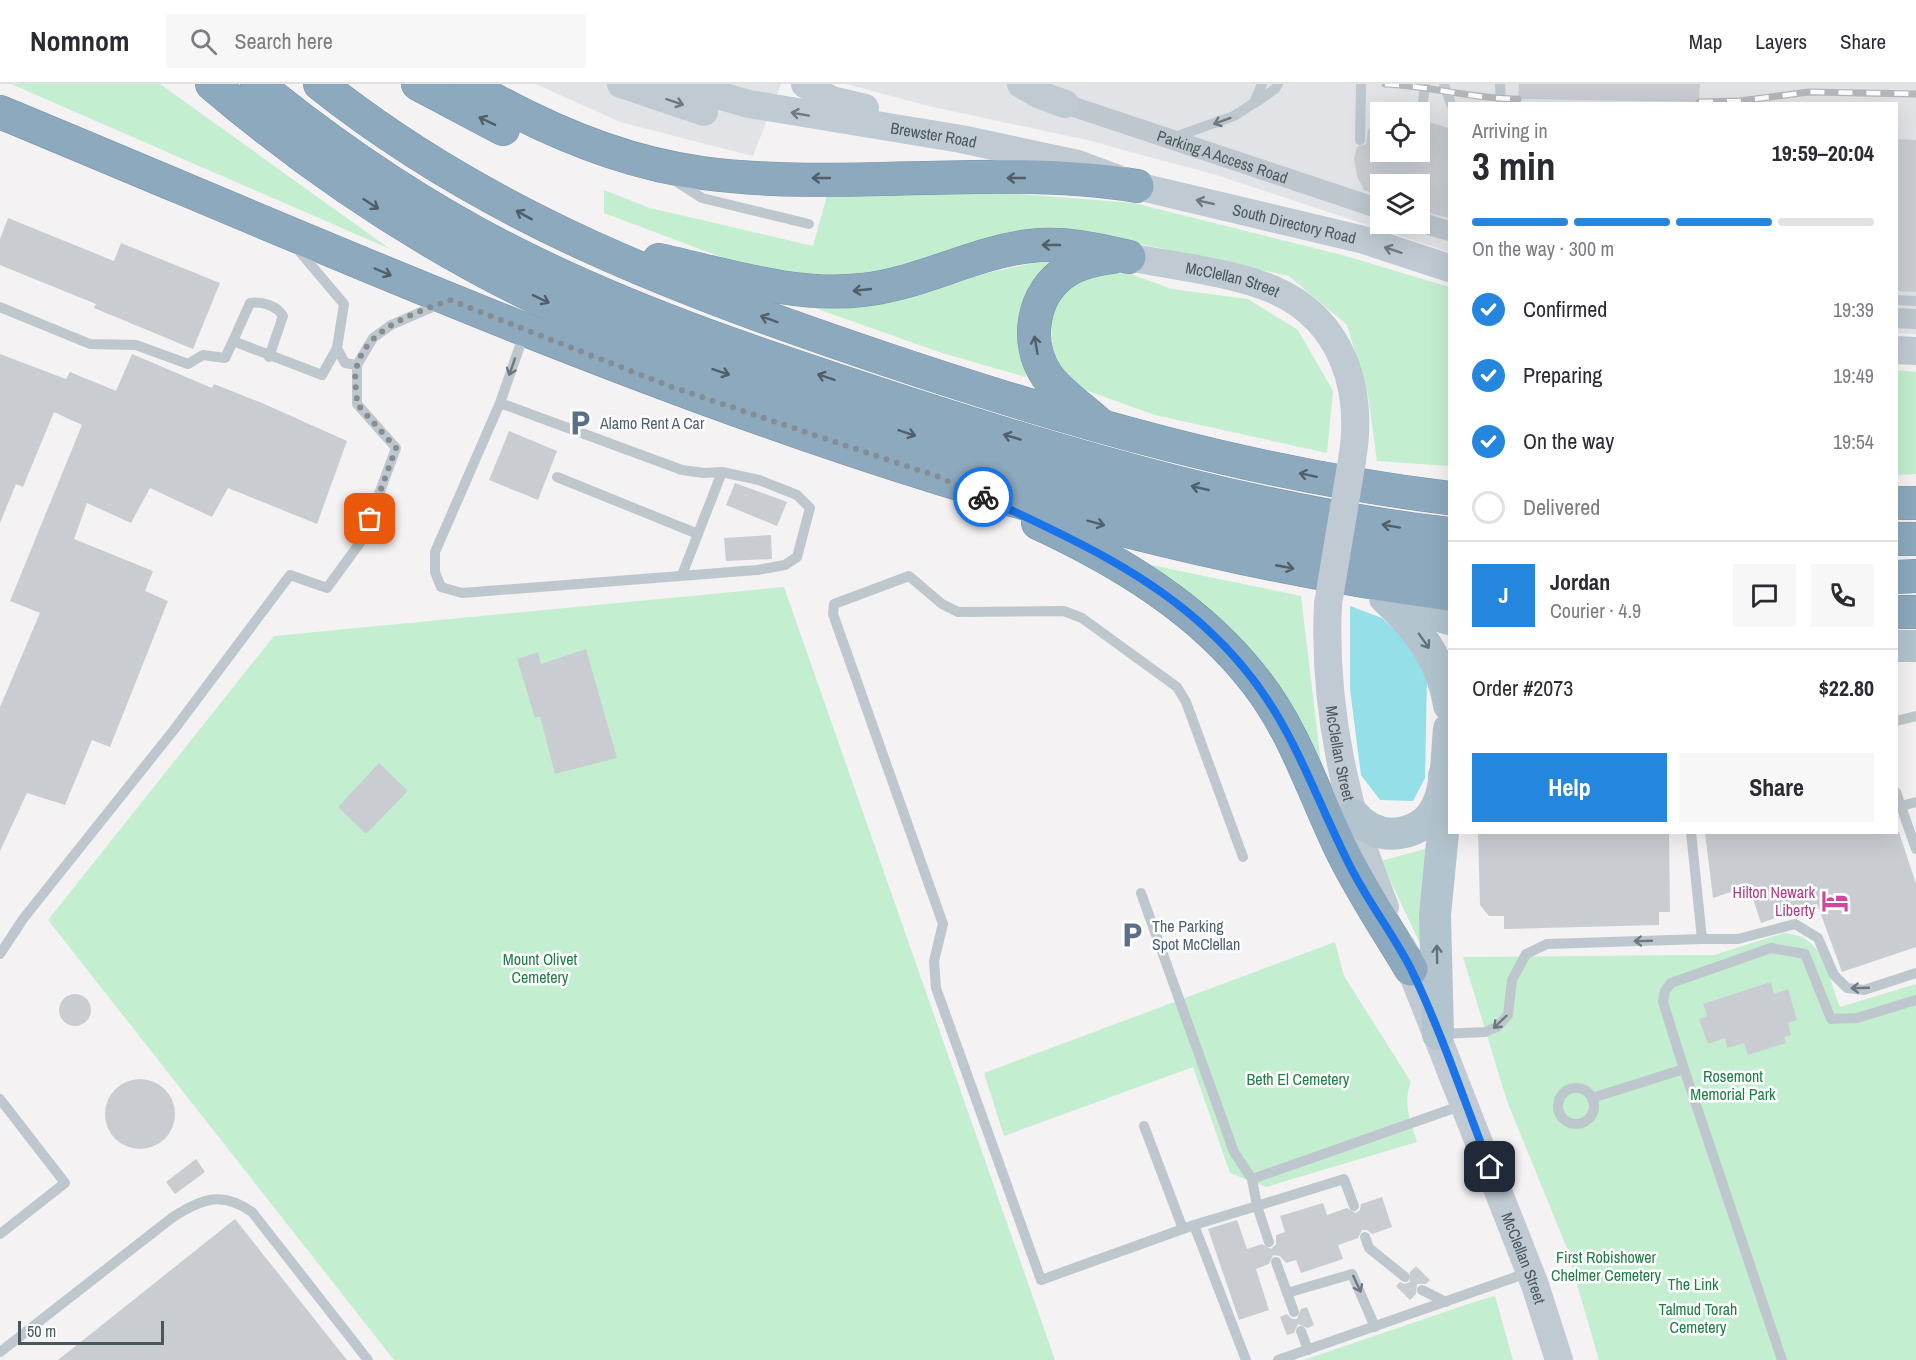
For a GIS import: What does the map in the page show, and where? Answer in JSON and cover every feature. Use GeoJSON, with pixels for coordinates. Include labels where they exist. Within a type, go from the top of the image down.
{"type":"FeatureCollection","features":[{"type":"Feature","properties":{"kind":"highway"},"geometry":{"type":"LineString","coordinates":[[188,84],[413,231],[496,277],[571,314],[693,362],[1010,467],[1148,506],[1289,537],[1448,564]]}},
{"type":"Feature","properties":{"kind":"highway"},"geometry":{"type":"LineString","coordinates":[[212,84],[322,171]]}},
{"type":"Feature","properties":{"kind":"highway"},"geometry":{"type":"LineString","coordinates":[[257,84],[363,164],[453,220],[558,274],[679,325],[848,384],[1085,458],[1266,503],[1448,534]]}},
{"type":"Feature","properties":{"kind":"highway"},"geometry":{"type":"LineString","coordinates":[[321,84],[449,172],[576,242],[642,271],[776,322],[1047,412],[1104,428],[1325,479],[1448,498]]}},
{"type":"Feature","properties":{"kind":"highway"},"geometry":{"type":"LineString","coordinates":[[418,84],[539,146],[597,159],[643,161]]}},
{"type":"Feature","properties":{"kind":"highway"},"geometry":{"type":"LineString","coordinates":[[466,84],[553,130],[643,161],[701,173],[752,178],[1052,178],[1137,186]]}},
{"type":"Feature","properties":{"kind":"highway"},"geometry":{"type":"LineString","coordinates":[[0,88],[278,227]]}},
{"type":"Feature","properties":{"kind":"highway"},"geometry":{"type":"LineString","coordinates":[[12,121],[278,227],[525,331],[669,386],[939,477],[1147,537],[1284,567],[1448,594]]}},
{"type":"Feature","properties":{"kind":"highway"},"geometry":{"type":"LineString","coordinates":[[576,242],[775,285],[830,292],[866,290],[903,283],[996,253],[1031,246],[1066,245],[1129,257]]}},
{"type":"Feature","properties":{"kind":"highway"},"geometry":{"type":"LineString","coordinates":[[1104,428],[1048,378],[1036,350],[1035,320],[1041,299],[1053,282],[1067,271],[1098,260],[1129,257]]}},
{"type":"Feature","properties":{"kind":"highway"},"geometry":{"type":"LineString","coordinates":[[939,477],[1103,555],[1164,595],[1219,640],[1257,682],[1286,726],[1351,870],[1411,969]]}},
{"type":"Feature","properties":{"kind":"highway"},"geometry":{"type":"LineString","coordinates":[[1898,503],[1916,503]]}},
{"type":"Feature","properties":{"kind":"highway"},"geometry":{"type":"LineString","coordinates":[[1898,540],[1916,539]]}},
{"type":"Feature","properties":{"kind":"highway"},"geometry":{"type":"LineString","coordinates":[[1898,577],[1916,576]]}},
{"type":"Feature","properties":{"kind":"highway"},"geometry":{"type":"LineString","coordinates":[[1898,612],[1916,612]]}},
{"type":"Feature","properties":{"kind":"main road"},"geometry":{"type":"LineString","coordinates":[[621,84],[707,112],[720,108],[727,91]]}},
{"type":"Feature","properties":{"kind":"main road","name":"Brewster Road"},"geometry":{"type":"LineString","coordinates":[[679,84],[727,91],[798,114],[961,139],[1078,164],[1137,186]]}},
{"type":"Feature","properties":{"kind":"main road"},"geometry":{"type":"LineString","coordinates":[[805,84],[831,100],[919,122],[961,139]]}},
{"type":"Feature","properties":{"kind":"main road","name":"Parking A Access Road"},"geometry":{"type":"LineString","coordinates":[[1021,84],[1038,94],[1065,104]]}},
{"type":"Feature","properties":{"kind":"main road","name":"Parking A Access Road"},"geometry":{"type":"LineString","coordinates":[[1044,84],[1065,104]]}},
{"type":"Feature","properties":{"kind":"main road","name":"South Directory Road"},"geometry":{"type":"LineString","coordinates":[[1137,186],[1364,240],[1448,268]]}},
{"type":"Feature","properties":{"kind":"main road","name":"McClellan Street"},"geometry":{"type":"LineString","coordinates":[[1129,257],[1257,284],[1286,297],[1312,317],[1332,340],[1352,380],[1357,424],[1328,604],[1329,686],[1338,741],[1354,815],[1372,874],[1438,1034],[1530,1272],[1559,1360]]}},
{"type":"Feature","properties":{"kind":"main road"},"geometry":{"type":"LineString","coordinates":[[1898,350],[1916,351]]}},
{"type":"Feature","properties":{"kind":"main road"},"geometry":{"type":"LineString","coordinates":[[1350,578],[1385,598],[1448,619]]}},
{"type":"Feature","properties":{"kind":"main road"},"geometry":{"type":"LineString","coordinates":[[1385,598],[1416,630],[1433,654],[1444,680],[1448,700]]}},
{"type":"Feature","properties":{"kind":"main road"},"geometry":{"type":"LineString","coordinates":[[1898,646],[1916,646]]}},
{"type":"Feature","properties":{"kind":"main road"},"geometry":{"type":"LineString","coordinates":[[1438,1034],[1435,915],[1443,833],[1444,776],[1448,738]]}},
{"type":"Feature","properties":{"kind":"main road"},"geometry":{"type":"LineString","coordinates":[[1354,815],[1364,825],[1377,832],[1394,834],[1419,827],[1436,811],[1444,776]]}},
{"type":"Feature","properties":{"kind":"street","name":"Parking A Access Road"},"geometry":{"type":"LineString","coordinates":[[1065,104],[1167,140],[1370,206]]}},
{"type":"Feature","properties":{"kind":"street"},"geometry":{"type":"LineString","coordinates":[[1430,225],[1448,231]]}},
{"type":"Feature","properties":{"kind":"street"},"geometry":{"type":"LineString","coordinates":[[1898,318],[1916,319]]}},
{"type":"Feature","properties":{"kind":"lane"},"geometry":{"type":"LineString","coordinates":[[1254,103],[1262,84]]}},
{"type":"Feature","properties":{"kind":"lane"},"geometry":{"type":"LineString","coordinates":[[1167,140],[1234,116],[1275,89],[1278,84]]}},
{"type":"Feature","properties":{"kind":"lane"},"geometry":{"type":"LineString","coordinates":[[1360,140],[1361,84]]}},
{"type":"Feature","properties":{"kind":"lane"},"geometry":{"type":"LineString","coordinates":[[1423,102],[1425,84]]}},
{"type":"Feature","properties":{"kind":"lane"},"geometry":{"type":"LineString","coordinates":[[1444,84],[1449,102]]}},
{"type":"Feature","properties":{"kind":"lane"},"geometry":{"type":"LineString","coordinates":[[1500,84],[1501,102]]}},
{"type":"Feature","properties":{"kind":"lane"},"geometry":{"type":"LineString","coordinates":[[643,161],[702,198],[809,224]]}},
{"type":"Feature","properties":{"kind":"lane"},"geometry":{"type":"LineString","coordinates":[[233,341],[269,357],[322,375],[337,348],[344,304],[278,227]]}},
{"type":"Feature","properties":{"kind":"lane"},"geometry":{"type":"LineString","coordinates":[[0,954],[23,919],[173,731],[290,575],[327,588],[362,540],[396,448],[357,404],[357,365],[373,338],[421,310],[450,300]]}},
{"type":"Feature","properties":{"kind":"lane"},"geometry":{"type":"LineString","coordinates":[[1898,300],[1916,301]]}},
{"type":"Feature","properties":{"kind":"lane"},"geometry":{"type":"LineString","coordinates":[[0,307],[90,344],[136,345],[188,364],[202,355],[225,358],[250,303],[260,302],[277,309],[283,316],[269,357]]}},
{"type":"Feature","properties":{"kind":"lane"},"geometry":{"type":"LineString","coordinates":[[500,403],[682,470],[704,473],[722,472],[759,480],[797,495],[810,508],[797,557],[785,565],[757,570],[462,593],[441,587],[435,572],[435,552],[500,403],[525,331]]}},
{"type":"Feature","properties":{"kind":"lane"},"geometry":{"type":"LineString","coordinates":[[337,348],[345,363],[357,365]]}},
{"type":"Feature","properties":{"kind":"lane"},"geometry":{"type":"LineString","coordinates":[[682,575],[722,472]]}},
{"type":"Feature","properties":{"kind":"lane"},"geometry":{"type":"LineString","coordinates":[[557,477],[698,534]]}},
{"type":"Feature","properties":{"kind":"lane"},"geometry":{"type":"LineString","coordinates":[[1243,857],[1182,694],[1177,687],[1082,618],[1064,611],[958,612],[942,604],[909,576],[834,604],[833,614],[943,924],[934,961],[936,988],[1041,1280],[1188,1227],[1344,1179],[1354,1206]]}},
{"type":"Feature","properties":{"kind":"lane"},"geometry":{"type":"LineString","coordinates":[[1898,720],[1916,716]]}},
{"type":"Feature","properties":{"kind":"lane"},"geometry":{"type":"LineString","coordinates":[[1898,798],[1901,806],[1911,815],[1916,849]]}},
{"type":"Feature","properties":{"kind":"lane"},"geometry":{"type":"LineString","coordinates":[[1901,806],[1916,802]]}},
{"type":"Feature","properties":{"kind":"lane"},"geometry":{"type":"LineString","coordinates":[[1691,834],[1702,939]]}},
{"type":"Feature","properties":{"kind":"lane"},"geometry":{"type":"LineString","coordinates":[[1141,893],[1234,1152],[1252,1179],[1257,1206],[1269,1242]]}},
{"type":"Feature","properties":{"kind":"lane"},"geometry":{"type":"LineString","coordinates":[[1438,1034],[1485,1032],[1497,1027],[1508,1015],[1512,980],[1526,954],[1547,944],[1738,939],[1795,924],[1818,938],[1834,975],[1847,988],[1864,990],[1916,973]]}},
{"type":"Feature","properties":{"kind":"lane"},"geometry":{"type":"LineString","coordinates":[[1782,1360],[1684,1069],[1664,1002],[1668,987],[1678,980],[1771,948],[1805,954],[1831,1019],[1857,1018],[1916,1000]]}},
{"type":"Feature","properties":{"kind":"lane"},"geometry":{"type":"LineString","coordinates":[[1592,1098],[1684,1069]]}},
{"type":"Feature","properties":{"kind":"lane"},"geometry":{"type":"LineString","coordinates":[[0,1234],[65,1183],[1,1102]]}},
{"type":"Feature","properties":{"kind":"lane"},"geometry":{"type":"LineString","coordinates":[[1252,1179],[1400,1124],[1465,1104]]}},
{"type":"Feature","properties":{"kind":"lane"},"geometry":{"type":"LineString","coordinates":[[1144,1126],[1246,1360]]}},
{"type":"Feature","properties":{"kind":"lane"},"geometry":{"type":"LineString","coordinates":[[0,1352],[173,1217],[192,1205],[222,1198],[236,1200],[252,1212],[368,1360]]}},
{"type":"Feature","properties":{"kind":"lane"},"geometry":{"type":"LineString","coordinates":[[1365,1237],[1369,1248],[1405,1276]]}},
{"type":"Feature","properties":{"kind":"lane"},"geometry":{"type":"LineString","coordinates":[[1276,1262],[1294,1312]]}},
{"type":"Feature","properties":{"kind":"lane"},"geometry":{"type":"LineString","coordinates":[[1278,1360],[1530,1272]]}},
{"type":"Feature","properties":{"kind":"lane"},"geometry":{"type":"LineString","coordinates":[[1287,1293],[1352,1274],[1375,1327]]}},
{"type":"Feature","properties":{"kind":"lane"},"geometry":{"type":"LineString","coordinates":[[1422,1290],[1446,1302]]}},
{"type":"Feature","properties":{"kind":"lane"},"geometry":{"type":"LineString","coordinates":[[1301,1331],[1308,1350]]}},
{"type":"Feature","properties":{"kind":"shaded area"},"geometry":{"type":"Polygon","coordinates":[[[536,84],[781,84],[753,156],[620,122],[536,84]]]}},
{"type":"Feature","properties":{"kind":"shaded area"},"geometry":{"type":"Polygon","coordinates":[[[846,84],[1916,84],[1916,334],[1898,333],[1898,102],[1448,102],[1448,252],[1395,234],[1430,234],[1430,174],[1370,174],[1370,226],[1216,175],[1087,140],[933,107],[846,84]]]}},
{"type":"Feature","properties":{"kind":"green space"},"geometry":{"type":"Polygon","coordinates":[[[11,84],[160,84],[390,249],[11,84]]]}},
{"type":"Feature","properties":{"kind":"green space"},"geometry":{"type":"Polygon","coordinates":[[[604,190],[650,208],[813,246],[828,192],[1007,193],[1134,203],[1346,256],[1448,287],[1448,466],[1377,461],[1368,395],[1347,325],[1289,276],[1118,239],[839,283],[737,263],[604,213],[604,190]]]}},
{"type":"Feature","properties":{"kind":"green space"},"geometry":{"type":"Polygon","coordinates":[[[1056,258],[1029,286],[1020,328],[1026,377],[942,353],[812,307],[855,302],[1056,258]]]}},
{"type":"Feature","properties":{"kind":"green space"},"geometry":{"type":"Polygon","coordinates":[[[1114,268],[1172,289],[1248,299],[1298,330],[1333,391],[1327,453],[1155,415],[1077,387],[1053,358],[1051,318],[1069,285],[1114,268]]]}},
{"type":"Feature","properties":{"kind":"green space"},"geometry":{"type":"Polygon","coordinates":[[[1898,370],[1916,372],[1916,474],[1898,475],[1898,370]]]}},
{"type":"Feature","properties":{"kind":"green space"},"geometry":{"type":"Polygon","coordinates":[[[1151,565],[1301,596],[1321,763],[1261,664],[1151,565]]]}},
{"type":"Feature","properties":{"kind":"green space","name":"Mount Olivet Cemetery"},"geometry":{"type":"Polygon","coordinates":[[[784,587],[1055,1360],[394,1360],[48,920],[274,636],[784,587]]]}},
{"type":"Feature","properties":{"kind":"green space"},"geometry":{"type":"Polygon","coordinates":[[[1428,848],[1424,952],[1381,861],[1428,848]]]}},
{"type":"Feature","properties":{"kind":"green space","name":"Rosemont Memorial Park"},"geometry":{"type":"Polygon","coordinates":[[[1784,933],[1808,941],[1816,949],[1827,970],[1840,1007],[1916,984],[1916,1360],[1599,1360],[1566,1246],[1507,1101],[1463,957],[1714,955],[1784,933]]]}},
{"type":"Feature","properties":{"kind":"green space","name":"Beth El Cemetery"},"geometry":{"type":"Polygon","coordinates":[[[1335,942],[1344,976],[1411,1082],[1407,1105],[1417,1142],[1266,1187],[1230,1173],[1193,1067],[1004,1136],[984,1073],[1335,942]]]}},
{"type":"Feature","properties":{"kind":"green space"},"geometry":{"type":"Polygon","coordinates":[[[1495,1296],[1513,1360],[1304,1360],[1474,1302],[1495,1296]]]}},
{"type":"Feature","properties":{"kind":"water"},"geometry":{"type":"Polygon","coordinates":[[[1350,606],[1382,618],[1407,642],[1427,678],[1425,778],[1413,801],[1380,800],[1361,775],[1350,689],[1350,606]]]}},
{"type":"Feature","properties":{"kind":"building"},"geometry":{"type":"Polygon","coordinates":[[[1519,84],[1700,84],[1699,102],[1518,99],[1519,84]]]}},
{"type":"Feature","properties":{"kind":"building"},"geometry":{"type":"Polygon","coordinates":[[[1430,123],[1448,128],[1448,218],[1430,213],[1430,174],[1370,174],[1370,192],[1364,190],[1357,176],[1354,158],[1357,147],[1366,144],[1370,128],[1370,162],[1430,162],[1430,123]]]}},
{"type":"Feature","properties":{"kind":"building"},"geometry":{"type":"Polygon","coordinates":[[[1898,139],[1916,140],[1916,292],[1898,291],[1898,139]]]}},
{"type":"Feature","properties":{"kind":"building"},"geometry":{"type":"Polygon","coordinates":[[[8,218],[114,261],[121,243],[220,283],[193,349],[94,308],[96,304],[0,265],[0,239],[8,218]]]}},
{"type":"Feature","properties":{"kind":"building"},"geometry":{"type":"Polygon","coordinates":[[[0,354],[66,379],[70,372],[116,391],[132,354],[212,388],[214,384],[262,403],[347,441],[317,524],[228,488],[212,517],[150,488],[131,523],[87,503],[74,539],[153,571],[145,591],[168,601],[110,747],[92,740],[65,805],[27,793],[0,851],[0,707],[40,613],[10,601],[82,425],[54,412],[23,487],[16,484],[0,523],[0,354]]]}},
{"type":"Feature","properties":{"kind":"building"},"geometry":{"type":"Polygon","coordinates":[[[509,431],[557,451],[538,500],[489,480],[509,431]]]}},
{"type":"Feature","properties":{"kind":"building"},"geometry":{"type":"Polygon","coordinates":[[[735,483],[787,502],[777,526],[726,505],[735,483]]]}},
{"type":"Feature","properties":{"kind":"building"},"geometry":{"type":"Polygon","coordinates":[[[771,535],[772,559],[726,561],[724,538],[771,535]]]}},
{"type":"Feature","properties":{"kind":"building"},"geometry":{"type":"Polygon","coordinates":[[[586,649],[617,758],[555,774],[540,716],[535,718],[517,659],[538,652],[541,664],[586,649]]]}},
{"type":"Feature","properties":{"kind":"building"},"geometry":{"type":"Polygon","coordinates":[[[379,763],[408,791],[366,834],[338,807],[379,763]]]}},
{"type":"Feature","properties":{"kind":"building","name":"Hilton Newark Liberty"},"geometry":{"type":"Polygon","coordinates":[[[1899,832],[1916,884],[1916,947],[1842,972],[1817,904],[1761,923],[1749,886],[1713,898],[1705,834],[1898,834],[1899,832]]]}},
{"type":"Feature","properties":{"kind":"building"},"geometry":{"type":"Polygon","coordinates":[[[1478,834],[1669,834],[1670,912],[1659,912],[1659,925],[1504,929],[1504,916],[1489,916],[1480,905],[1478,834]]]}},
{"type":"Feature","properties":{"kind":"building"},"geometry":{"type":"Polygon","coordinates":[[[1771,982],[1774,994],[1788,989],[1797,1020],[1788,1023],[1791,1035],[1784,1037],[1786,1043],[1748,1055],[1744,1043],[1727,1048],[1725,1038],[1708,1044],[1699,1019],[1707,1016],[1703,1004],[1771,982]]]}},
{"type":"Feature","properties":{"kind":"building"},"geometry":{"type":"Polygon","coordinates":[[[75,994],[86,999],[91,1010],[86,1021],[75,1026],[64,1021],[59,1010],[64,999],[75,994]]]}},
{"type":"Feature","properties":{"kind":"building"},"geometry":{"type":"Polygon","coordinates":[[[140,1079],[153,1082],[165,1089],[172,1101],[175,1114],[172,1127],[165,1139],[153,1146],[140,1149],[127,1146],[115,1139],[108,1127],[105,1114],[108,1101],[115,1089],[127,1082],[140,1079]]]}},
{"type":"Feature","properties":{"kind":"building"},"geometry":{"type":"Polygon","coordinates":[[[196,1159],[205,1172],[175,1194],[166,1182],[196,1159]]]}},
{"type":"Feature","properties":{"kind":"building"},"geometry":{"type":"Polygon","coordinates":[[[1382,1197],[1392,1227],[1372,1234],[1367,1230],[1362,1230],[1358,1238],[1338,1245],[1343,1259],[1301,1273],[1296,1260],[1286,1263],[1280,1256],[1273,1255],[1269,1264],[1256,1269],[1269,1310],[1239,1320],[1208,1229],[1237,1220],[1247,1249],[1262,1244],[1271,1249],[1276,1244],[1276,1235],[1285,1232],[1280,1216],[1323,1203],[1327,1215],[1347,1208],[1356,1213],[1360,1210],[1361,1204],[1382,1197]]]}},
{"type":"Feature","properties":{"kind":"building"},"geometry":{"type":"Polygon","coordinates":[[[235,1219],[347,1360],[58,1360],[235,1219]]]}},
{"type":"Feature","properties":{"kind":"building"},"geometry":{"type":"Polygon","coordinates":[[[1416,1266],[1430,1280],[1426,1284],[1417,1284],[1416,1294],[1410,1300],[1396,1286],[1400,1282],[1404,1284],[1410,1282],[1410,1272],[1416,1266]]]}},
{"type":"Feature","properties":{"kind":"building"},"geometry":{"type":"Polygon","coordinates":[[[1307,1307],[1314,1325],[1308,1328],[1298,1324],[1294,1333],[1287,1335],[1280,1317],[1287,1314],[1292,1319],[1297,1319],[1301,1309],[1307,1307]]]}},
{"type":"Feature","properties":{"kind":"railway"},"geometry":{"type":"LineString","coordinates":[[1385,84],[1518,99]]}},
{"type":"Feature","properties":{"kind":"railway"},"geometry":{"type":"LineString","coordinates":[[1699,102],[1740,101],[1809,92],[1916,94]]}},
{"type":"Feature","properties":{"kind":"way so far"},"geometry":{"type":"LineString","coordinates":[[370,519],[388,477],[396,448],[357,404],[357,365],[373,338],[391,325],[421,310],[450,300],[669,386],[939,477],[983,497]]}},
{"type":"Feature","properties":{"kind":"place","name":"Alamo Rent A Car"},"geometry":{"type":"Point","coordinates":[580,423]}},
{"type":"Feature","properties":{"kind":"place","name":"Hilton Newark Liberty"},"geometry":{"type":"Point","coordinates":[1835,901]}},
{"type":"Feature","properties":{"kind":"place","name":"The Parking Spot McClellan"},"geometry":{"type":"Point","coordinates":[1132,935]}},
{"type":"Feature","properties":{"kind":"route"},"geometry":{"type":"LineString","coordinates":[[983,497],[1095,551],[1179,605],[1207,628],[1257,682],[1294,742],[1351,870],[1411,969],[1490,1167]]}},
{"type":"Feature","properties":{"kind":"park label","name":"First Robishower Chelmer Cemetery"},"geometry":{"type":"Point","coordinates":[1606,1266]}},
{"type":"Feature","properties":{"kind":"park label","name":"The Link"},"geometry":{"type":"Point","coordinates":[1693,1284]}},
{"type":"Feature","properties":{"kind":"park label","name":"Talmud Torah Cemetery"},"geometry":{"type":"Point","coordinates":[1698,1318]}}]}
